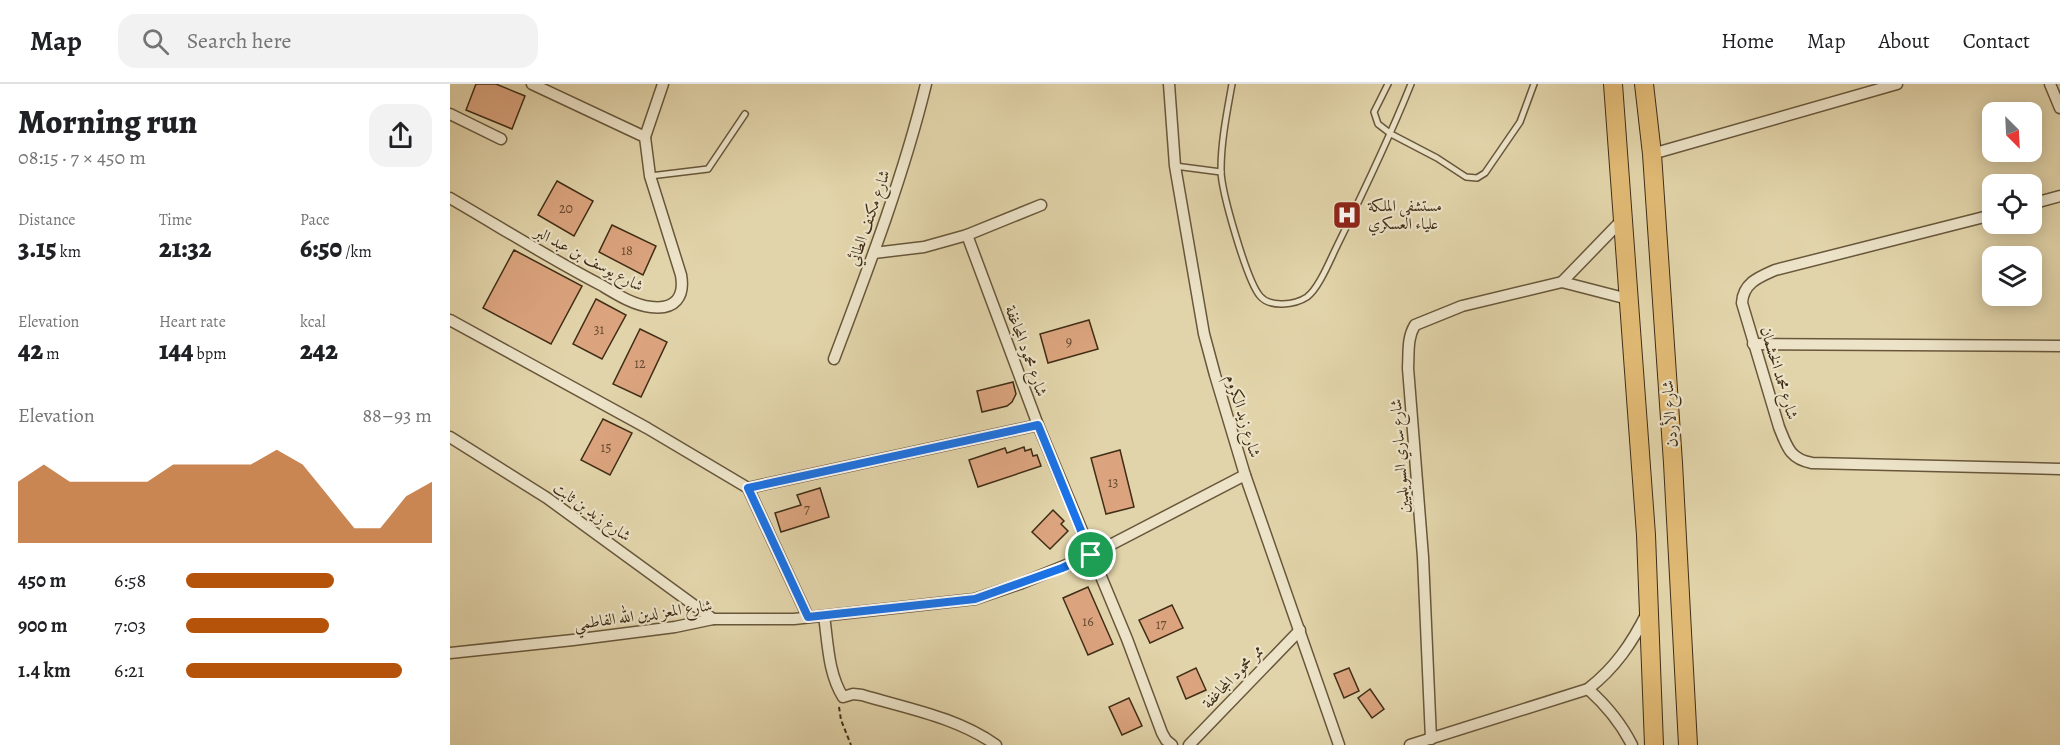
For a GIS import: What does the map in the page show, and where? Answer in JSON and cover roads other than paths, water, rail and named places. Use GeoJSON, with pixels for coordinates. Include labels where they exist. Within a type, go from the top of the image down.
{"type":"FeatureCollection","features":[{"type":"Feature","properties":{"kind":"highway","name":"شارع الأردن"},"geometry":{"type":"LineString","coordinates":[[1613,84],[1646,535],[1654,745]]}},
{"type":"Feature","properties":{"kind":"highway","name":"شارع الأردن"},"geometry":{"type":"LineString","coordinates":[[1644,84],[1652,154],[1673,464],[1688,745]]}},
{"type":"Feature","properties":{"kind":"street"},"geometry":{"type":"LineString","coordinates":[[532,84],[645,137]]}},
{"type":"Feature","properties":{"kind":"street","name":"شارع يوسف بن عبد البر"},"geometry":{"type":"LineString","coordinates":[[450,198],[579,274],[636,304],[657,307],[672,304],[678,300],[683,286],[651,176],[645,137],[663,84]]}},
{"type":"Feature","properties":{"kind":"street","name":"شارع مكنف الطائي"},"geometry":{"type":"LineString","coordinates":[[834,359],[874,254],[926,84]]}},
{"type":"Feature","properties":{"kind":"street","name":"شارع زيد الكروم"},"geometry":{"type":"LineString","coordinates":[[1169,84],[1175,166],[1204,334],[1220,396],[1245,475],[1339,745]]}},
{"type":"Feature","properties":{"kind":"street"},"geometry":{"type":"LineString","coordinates":[[1652,154],[1897,84]]}},
{"type":"Feature","properties":{"kind":"street"},"geometry":{"type":"LineString","coordinates":[[2050,84],[2060,108]]}},
{"type":"Feature","properties":{"kind":"street"},"geometry":{"type":"LineString","coordinates":[[450,114],[501,139]]}},
{"type":"Feature","properties":{"kind":"street"},"geometry":{"type":"LineString","coordinates":[[2042,201],[2060,196]]}},
{"type":"Feature","properties":{"kind":"street"},"geometry":{"type":"LineString","coordinates":[[874,254],[924,247],[967,236],[1041,205]]}},
{"type":"Feature","properties":{"kind":"street","name":"شارع محمد الخشمان"},"geometry":{"type":"LineString","coordinates":[[1982,218],[1775,270],[1756,279],[1744,292],[1742,303],[1753,344],[1787,447],[1800,461],[2060,470]]}},
{"type":"Feature","properties":{"kind":"street"},"geometry":{"type":"LineString","coordinates":[[1562,282],[1623,219]]}},
{"type":"Feature","properties":{"kind":"street","name":"شارع محمود المجاغفة"},"geometry":{"type":"LineString","coordinates":[[967,236],[1038,425],[1127,639],[1162,732],[1172,745]]}},
{"type":"Feature","properties":{"kind":"street","name":"شارع ساري السويلميين"},"geometry":{"type":"LineString","coordinates":[[1431,739],[1423,556],[1411,405],[1409,338],[1415,325],[1453,310],[1562,282],[1628,299]]}},
{"type":"Feature","properties":{"kind":"street"},"geometry":{"type":"LineString","coordinates":[[450,320],[647,428],[748,488],[808,617]]}},
{"type":"Feature","properties":{"kind":"street"},"geometry":{"type":"LineString","coordinates":[[1753,344],[2060,346]]}},
{"type":"Feature","properties":{"kind":"street"},"geometry":{"type":"LineString","coordinates":[[748,488],[1038,425]]}},
{"type":"Feature","properties":{"kind":"street","name":"شارع زيد بن ثابت"},"geometry":{"type":"LineString","coordinates":[[450,437],[546,498],[713,618]]}},
{"type":"Feature","properties":{"kind":"street","name":"شارع المعز لدين الله الفاطمي"},"geometry":{"type":"LineString","coordinates":[[450,653],[675,627],[713,618],[774,620],[975,599],[1062,568],[1091,555],[1245,475]]}},
{"type":"Feature","properties":{"kind":"street"},"geometry":{"type":"LineString","coordinates":[[1410,745],[1588,689],[1604,677],[1623,655],[1650,608]]}},
{"type":"Feature","properties":{"kind":"street"},"geometry":{"type":"LineString","coordinates":[[824,616],[832,673],[835,685],[843,697],[853,694],[862,695],[937,715],[975,730],[996,745]]}},
{"type":"Feature","properties":{"kind":"street","name":"ممر محمود المجاغفة"},"geometry":{"type":"LineString","coordinates":[[1189,745],[1300,630]]}},
{"type":"Feature","properties":{"kind":"street"},"geometry":{"type":"LineString","coordinates":[[1588,689],[1606,705],[1632,745]]}},
{"type":"Feature","properties":{"kind":"lane"},"geometry":{"type":"LineString","coordinates":[[1232,84],[1221,172],[1233,226],[1252,283],[1260,297],[1270,302],[1284,304],[1306,297],[1325,270],[1391,134],[1411,84]]}},
{"type":"Feature","properties":{"kind":"lane"},"geometry":{"type":"LineString","coordinates":[[1388,84],[1374,112],[1378,124],[1391,134],[1437,158],[1466,177],[1477,178],[1485,173],[1520,122],[1534,84]]}},
{"type":"Feature","properties":{"kind":"lane"},"geometry":{"type":"LineString","coordinates":[[651,176],[708,170],[745,114]]}},
{"type":"Feature","properties":{"kind":"lane"},"geometry":{"type":"LineString","coordinates":[[1175,166],[1221,172]]}},
{"type":"Feature","properties":{"kind":"place","name":"مستشفى الملكة علياء العسكري"},"geometry":{"type":"Point","coordinates":[1347,215]}}]}
